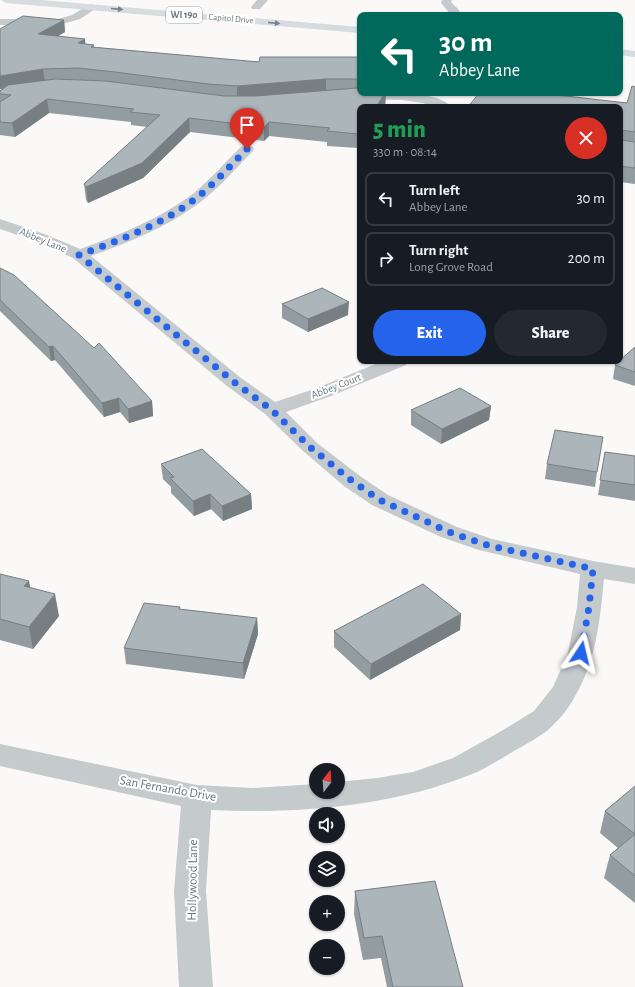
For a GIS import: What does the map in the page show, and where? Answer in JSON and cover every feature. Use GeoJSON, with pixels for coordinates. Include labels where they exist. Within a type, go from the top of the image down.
{"type":"FeatureCollection","features":[{"type":"Feature","properties":{"kind":"main road","name":"Capitol Drive"},"geometry":{"type":"LineString","coordinates":[[0,1],[7,0],[357,30]]}},
{"type":"Feature","properties":{"kind":"main road"},"geometry":{"type":"LineString","coordinates":[[256,4],[272,8]]}},
{"type":"Feature","properties":{"kind":"main road"},"geometry":{"type":"LineString","coordinates":[[623,52],[635,54]]}},
{"type":"Feature","properties":{"kind":"street"},"geometry":{"type":"LineString","coordinates":[[448,0],[446,3],[455,12]]}},
{"type":"Feature","properties":{"kind":"street"},"geometry":{"type":"LineString","coordinates":[[0,22],[59,22],[76,17],[91,7]]}},
{"type":"Feature","properties":{"kind":"street"},"geometry":{"type":"LineString","coordinates":[[346,96],[357,95]]}},
{"type":"Feature","properties":{"kind":"street"},"geometry":{"type":"LineString","coordinates":[[415,96],[440,104]]}},
{"type":"Feature","properties":{"kind":"street"},"geometry":{"type":"LineString","coordinates":[[79,255],[154,224],[177,212],[199,196],[247,149]]}},
{"type":"Feature","properties":{"kind":"street","name":"Abbey Lane"},"geometry":{"type":"LineString","coordinates":[[0,224],[41,238],[79,255],[234,382],[272,410],[310,447],[352,481],[380,500],[449,532],[487,545],[593,569],[635,576]]}},
{"type":"Feature","properties":{"kind":"street","name":"Abbey Court"},"geometry":{"type":"LineString","coordinates":[[272,410],[324,392],[392,364]]}},
{"type":"Feature","properties":{"kind":"street","name":"San Fernando Drive"},"geometry":{"type":"LineString","coordinates":[[0,755],[65,770],[198,796],[252,800],[296,798],[414,783],[463,766],[508,741],[544,718],[564,692],[581,653],[589,607],[593,569]]}},
{"type":"Feature","properties":{"kind":"street","name":"Hollywood Lane"},"geometry":{"type":"LineString","coordinates":[[196,987],[190,891],[194,825],[198,796]]}},
{"type":"Feature","properties":{"kind":"building"},"geometry":{"type":"Polygon","coordinates":[[[23,16],[64,20],[38,34],[85,39],[78,43],[94,45],[91,47],[259,62],[260,57],[357,57],[357,79],[326,79],[237,86],[208,84],[78,68],[43,69],[0,76],[0,29],[23,16]]]}},
{"type":"Feature","properties":{"kind":"building"},"geometry":{"type":"Polygon","coordinates":[[[55,79],[106,81],[224,96],[256,96],[357,88],[357,96],[383,96],[378,104],[357,104],[357,134],[327,131],[330,128],[269,122],[264,127],[189,118],[142,163],[86,187],[84,184],[160,115],[130,112],[134,109],[47,99],[12,123],[0,122],[0,102],[11,95],[0,94],[0,91],[8,85],[55,79]]]}},
{"type":"Feature","properties":{"kind":"building"},"geometry":{"type":"Polygon","coordinates":[[[632,86],[635,87],[635,132],[623,130],[623,104],[470,104],[477,96],[566,96],[627,103],[632,86]]]}},
{"type":"Feature","properties":{"kind":"building"},"geometry":{"type":"Polygon","coordinates":[[[623,140],[635,142],[635,168],[623,166],[623,140]]]}},
{"type":"Feature","properties":{"kind":"building"},"geometry":{"type":"Polygon","coordinates":[[[0,268],[14,275],[94,348],[99,343],[152,401],[128,409],[119,398],[102,403],[53,346],[49,347],[0,300],[0,268]]]}},
{"type":"Feature","properties":{"kind":"building"},"geometry":{"type":"Polygon","coordinates":[[[322,288],[349,302],[308,319],[282,304],[322,288]]]}},
{"type":"Feature","properties":{"kind":"building"},"geometry":{"type":"Polygon","coordinates":[[[635,347],[635,372],[615,365],[623,364],[623,357],[635,347]]]}},
{"type":"Feature","properties":{"kind":"building"},"geometry":{"type":"Polygon","coordinates":[[[460,388],[491,406],[442,429],[411,410],[460,388]]]}},
{"type":"Feature","properties":{"kind":"building"},"geometry":{"type":"Polygon","coordinates":[[[555,430],[603,437],[597,472],[547,464],[555,430]]]}},
{"type":"Feature","properties":{"kind":"building"},"geometry":{"type":"Polygon","coordinates":[[[202,449],[251,494],[222,506],[210,494],[193,501],[170,478],[174,477],[161,464],[202,449]]]}},
{"type":"Feature","properties":{"kind":"building"},"geometry":{"type":"Polygon","coordinates":[[[605,452],[635,456],[635,485],[600,480],[605,452]]]}},
{"type":"Feature","properties":{"kind":"building"},"geometry":{"type":"Polygon","coordinates":[[[0,574],[29,581],[24,586],[55,594],[29,627],[0,619],[0,574]]]}},
{"type":"Feature","properties":{"kind":"building"},"geometry":{"type":"Polygon","coordinates":[[[423,584],[461,614],[371,664],[334,631],[423,584]]]}},
{"type":"Feature","properties":{"kind":"building"},"geometry":{"type":"Polygon","coordinates":[[[144,603],[180,607],[179,609],[257,618],[243,663],[124,648],[144,603]]]}},
{"type":"Feature","properties":{"kind":"building"},"geometry":{"type":"Polygon","coordinates":[[[635,786],[635,834],[605,811],[635,786]]]}},
{"type":"Feature","properties":{"kind":"building"},"geometry":{"type":"Polygon","coordinates":[[[635,834],[635,876],[610,855],[635,834]]]}},
{"type":"Feature","properties":{"kind":"building"},"geometry":{"type":"Polygon","coordinates":[[[435,881],[463,987],[393,987],[382,936],[364,938],[355,891],[435,881]]]}},
{"type":"Feature","properties":{"kind":"route"},"geometry":{"type":"LineString","coordinates":[[247,149],[199,196],[177,212],[154,224],[79,255],[234,382],[272,410],[310,447],[352,481],[380,500],[449,532],[487,545],[593,569],[589,607],[581,653]]}}]}
